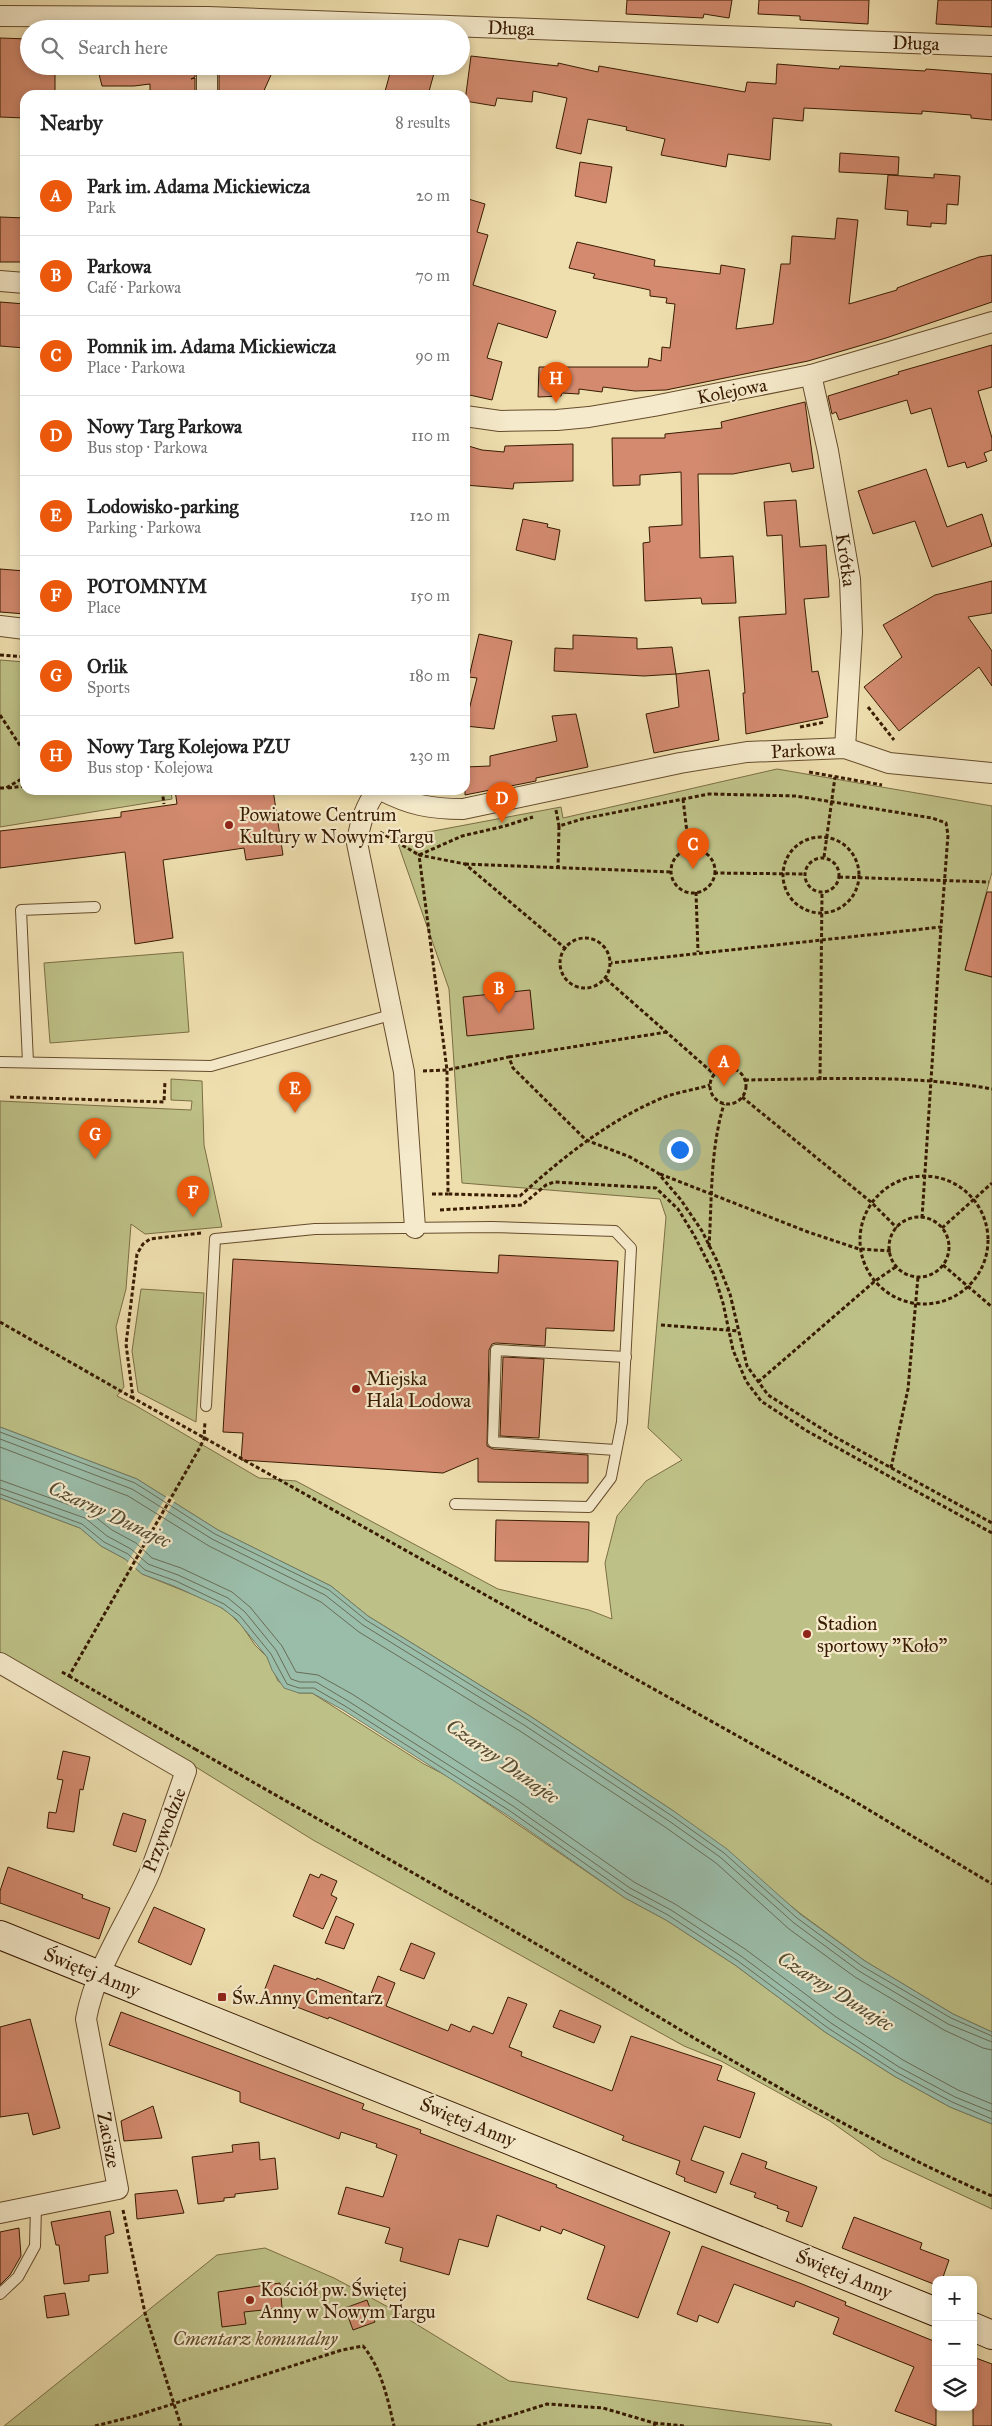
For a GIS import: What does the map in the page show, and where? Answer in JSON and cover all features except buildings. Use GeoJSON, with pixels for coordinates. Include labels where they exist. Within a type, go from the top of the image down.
{"type":"FeatureCollection","features":[{"type":"Feature","properties":{"kind":"street","name":"Długa"},"geometry":{"type":"LineString","coordinates":[[0,16],[208,15],[334,20]]}},
{"type":"Feature","properties":{"kind":"street","name":"Długa"},"geometry":{"type":"LineString","coordinates":[[470,25],[992,46]]}},
{"type":"Feature","properties":{"kind":"street"},"geometry":{"type":"LineString","coordinates":[[207,75],[207,90]]}},
{"type":"Feature","properties":{"kind":"street"},"geometry":{"type":"LineString","coordinates":[[0,281],[20,283]]}},
{"type":"Feature","properties":{"kind":"street","name":"Kolejowa"},"geometry":{"type":"LineString","coordinates":[[470,417],[526,422],[589,417],[811,375],[992,322]]}},
{"type":"Feature","properties":{"kind":"street","name":"Krótka"},"geometry":{"type":"LineString","coordinates":[[811,375],[828,451],[850,579],[852,632],[845,748]]}},
{"type":"Feature","properties":{"kind":"street"},"geometry":{"type":"LineString","coordinates":[[0,626],[20,628]]}},
{"type":"Feature","properties":{"kind":"street","name":"Parkowa"},"geometry":{"type":"LineString","coordinates":[[391,795],[405,802],[436,809],[463,809],[671,765],[747,752],[845,748],[889,763],[992,773]]}},
{"type":"Feature","properties":{"kind":"street"},"geometry":{"type":"LineString","coordinates":[[373,795],[368,802],[361,821],[358,843],[394,1014],[404,1072],[415,1228]]}},
{"type":"Feature","properties":{"kind":"street","name":"Przywodzie"},"geometry":{"type":"LineString","coordinates":[[0,1664],[186,1771],[149,1872],[99,1974]]}},
{"type":"Feature","properties":{"kind":"street","name":"Świętej Anny"},"geometry":{"type":"LineString","coordinates":[[0,1935],[932,2310]]}},
{"type":"Feature","properties":{"kind":"street","name":"Zacisze"},"geometry":{"type":"LineString","coordinates":[[0,2213],[118,2189],[86,2019],[90,1996],[99,1974]]}},
{"type":"Feature","properties":{"kind":"street"},"geometry":{"type":"LineString","coordinates":[[977,2329],[992,2335]]}},
{"type":"Feature","properties":{"kind":"lane"},"geometry":{"type":"LineString","coordinates":[[28,1062],[21,910],[95,907]]}},
{"type":"Feature","properties":{"kind":"lane"},"geometry":{"type":"LineString","coordinates":[[0,1062],[211,1066],[394,1014]]}},
{"type":"Feature","properties":{"kind":"lane"},"geometry":{"type":"LineString","coordinates":[[206,1406],[215,1239],[315,1229],[492,1227],[615,1231],[631,1248],[622,1422],[610,1478],[589,1507],[455,1504]]}},
{"type":"Feature","properties":{"kind":"lane"},"geometry":{"type":"LineString","coordinates":[[616,1450],[493,1442],[496,1350],[626,1357]]}},
{"type":"Feature","properties":{"kind":"lane"},"geometry":{"type":"LineString","coordinates":[[0,2294],[18,2277],[35,2246],[36,2206]]}},
{"type":"Feature","properties":{"kind":"path"},"geometry":{"type":"LineString","coordinates":[[0,655],[20,657]]}},
{"type":"Feature","properties":{"kind":"path"},"geometry":{"type":"LineString","coordinates":[[865,704],[894,740]]}},
{"type":"Feature","properties":{"kind":"path"},"geometry":{"type":"LineString","coordinates":[[0,715],[20,745]]}},
{"type":"Feature","properties":{"kind":"path"},"geometry":{"type":"LineString","coordinates":[[797,728],[832,720]]}},
{"type":"Feature","properties":{"kind":"path"},"geometry":{"type":"LineString","coordinates":[[799,770],[883,785]]}},
{"type":"Feature","properties":{"kind":"path"},"geometry":{"type":"LineString","coordinates":[[824,857],[835,777]]}},
{"type":"Feature","properties":{"kind":"path"},"geometry":{"type":"LineString","coordinates":[[6,788],[20,780]]}},
{"type":"Feature","properties":{"kind":"path"},"geometry":{"type":"LineString","coordinates":[[0,788],[20,787]]}},
{"type":"Feature","properties":{"kind":"path"},"geometry":{"type":"LineString","coordinates":[[559,826],[582,819],[709,794],[796,796],[932,818],[946,823],[948,835],[929,1082],[926,1177],[922,1218]]}},
{"type":"Feature","properties":{"kind":"path"},"geometry":{"type":"LineString","coordinates":[[163,795],[164,804]]}},
{"type":"Feature","properties":{"kind":"path"},"geometry":{"type":"LineString","coordinates":[[683,799],[689,849]]}},
{"type":"Feature","properties":{"kind":"path"},"geometry":{"type":"LineString","coordinates":[[555,805],[559,826],[558,869]]}},
{"type":"Feature","properties":{"kind":"path"},"geometry":{"type":"LineString","coordinates":[[378,831],[419,854],[465,864],[671,872]]}},
{"type":"Feature","properties":{"kind":"path"},"geometry":{"type":"LineString","coordinates":[[817,836],[826,837],[842,842],[851,850],[858,861],[859,886],[853,898],[844,907],[832,912],[807,911],[796,904],[788,894],[783,882],[787,857],[794,847],[805,840],[817,836]]}},
{"type":"Feature","properties":{"kind":"path"},"geometry":{"type":"LineString","coordinates":[[698,849],[712,861],[714,873],[708,886],[696,892],[683,890],[675,885],[671,872],[674,859],[680,852],[698,849]]}},
{"type":"Feature","properties":{"kind":"path"},"geometry":{"type":"LineString","coordinates":[[419,854],[446,1070],[448,1194],[520,1196],[586,1140],[623,1118],[663,1098],[710,1085]]}},
{"type":"Feature","properties":{"kind":"path"},"geometry":{"type":"LineString","coordinates":[[824,857],[832,861],[838,868],[839,877],[836,885],[822,893],[814,891],[807,885],[805,874],[810,862],[824,857]]}},
{"type":"Feature","properties":{"kind":"path"},"geometry":{"type":"LineString","coordinates":[[465,864],[566,949]]}},
{"type":"Feature","properties":{"kind":"path"},"geometry":{"type":"LineString","coordinates":[[714,873],[805,874]]}},
{"type":"Feature","properties":{"kind":"path"},"geometry":{"type":"LineString","coordinates":[[839,877],[860,876],[989,882]]}},
{"type":"Feature","properties":{"kind":"path"},"geometry":{"type":"LineString","coordinates":[[696,892],[698,952]]}},
{"type":"Feature","properties":{"kind":"path"},"geometry":{"type":"LineString","coordinates":[[820,1080],[822,893]]}},
{"type":"Feature","properties":{"kind":"path"},"geometry":{"type":"LineString","coordinates":[[611,963],[698,952],[941,927]]}},
{"type":"Feature","properties":{"kind":"path"},"geometry":{"type":"LineString","coordinates":[[589,937],[605,946],[611,963],[606,979],[591,989],[574,986],[562,973],[561,956],[566,949],[572,941],[589,937]]}},
{"type":"Feature","properties":{"kind":"path"},"geometry":{"type":"LineString","coordinates":[[606,979],[714,1074]]}},
{"type":"Feature","properties":{"kind":"path"},"geometry":{"type":"LineString","coordinates":[[404,1072],[446,1070],[508,1057],[666,1032]]}},
{"type":"Feature","properties":{"kind":"path"},"geometry":{"type":"LineString","coordinates":[[508,1057],[513,1068],[586,1140],[630,1157],[658,1173],[808,1232],[859,1250],[891,1252]]}},
{"type":"Feature","properties":{"kind":"path"},"geometry":{"type":"LineString","coordinates":[[725,1067],[737,1069],[745,1080],[746,1089],[742,1097],[735,1103],[724,1104],[714,1097],[710,1085],[714,1074],[725,1067]]}},
{"type":"Feature","properties":{"kind":"path"},"geometry":{"type":"LineString","coordinates":[[10,1097],[164,1102],[165,1076]]}},
{"type":"Feature","properties":{"kind":"path"},"geometry":{"type":"LineString","coordinates":[[745,1080],[929,1082],[992,1089]]}},
{"type":"Feature","properties":{"kind":"path"},"geometry":{"type":"LineString","coordinates":[[742,1097],[872,1202],[897,1228]]}},
{"type":"Feature","properties":{"kind":"path"},"geometry":{"type":"LineString","coordinates":[[709,1247],[712,1167],[719,1121],[724,1104]]}},
{"type":"Feature","properties":{"kind":"path"},"geometry":{"type":"LineString","coordinates":[[658,1173],[702,1231],[730,1294],[747,1366],[768,1395],[797,1414],[891,1468],[992,1523]]}},
{"type":"Feature","properties":{"kind":"path"},"geometry":{"type":"LineString","coordinates":[[914,1176],[926,1177],[939,1178],[962,1189],[979,1207],[988,1231],[987,1248],[986,1256],[976,1279],[957,1296],[933,1304],[916,1304],[908,1303],[885,1292],[868,1273],[859,1250],[861,1224],[872,1202],[890,1185],[914,1176]]}},
{"type":"Feature","properties":{"kind":"path"},"geometry":{"type":"LineString","coordinates":[[942,1228],[992,1183]]}},
{"type":"Feature","properties":{"kind":"path"},"geometry":{"type":"LineString","coordinates":[[917,1216],[935,1221],[942,1228],[948,1235],[949,1254],[939,1270],[922,1277],[903,1273],[891,1258],[890,1240],[900,1224],[917,1216]]}},
{"type":"Feature","properties":{"kind":"path"},"geometry":{"type":"LineString","coordinates":[[133,1398],[126,1344],[137,1254],[143,1244],[150,1238],[206,1233]]}},
{"type":"Feature","properties":{"kind":"path"},"geometry":{"type":"LineString","coordinates":[[943,1264],[992,1307]]}},
{"type":"Feature","properties":{"kind":"path"},"geometry":{"type":"LineString","coordinates":[[758,1382],[875,1281],[897,1266]]}},
{"type":"Feature","properties":{"kind":"path"},"geometry":{"type":"LineString","coordinates":[[891,1468],[908,1389],[918,1277]]}},
{"type":"Feature","properties":{"kind":"path"},"geometry":{"type":"LineString","coordinates":[[0,1322],[204,1439],[845,1797],[992,1884]]}},
{"type":"Feature","properties":{"kind":"path"},"geometry":{"type":"LineString","coordinates":[[661,1326],[738,1331]]}},
{"type":"Feature","properties":{"kind":"path"},"geometry":{"type":"LineString","coordinates":[[60,1671],[69,1676],[199,1449],[204,1439],[206,1406]]}},
{"type":"Feature","properties":{"kind":"path"},"geometry":{"type":"LineString","coordinates":[[195,1749],[566,1962],[760,2078],[936,2172],[992,2196]]}},
{"type":"Feature","properties":{"kind":"path"},"geometry":{"type":"LineString","coordinates":[[118,2189],[145,2313],[172,2404],[181,2426]]}},
{"type":"Feature","properties":{"kind":"path"},"geometry":{"type":"LineString","coordinates":[[95,2426],[172,2404],[342,2350],[363,2346],[372,2356],[388,2401],[394,2426]]}},
{"type":"Feature","properties":{"kind":"path"},"geometry":{"type":"LineString","coordinates":[[477,2426],[547,2404],[603,2408],[654,2425],[685,2426]]}},
{"type":"Feature","properties":{"kind":"green space"},"geometry":{"type":"Polygon","coordinates":[[[0,660],[20,662],[20,795],[172,795],[172,799],[0,827],[0,660]]]}},
{"type":"Feature","properties":{"kind":"green space"},"geometry":{"type":"Polygon","coordinates":[[[777,769],[992,806],[992,872],[965,970],[992,977],[992,2032],[953,2014],[865,1961],[801,1914],[675,1812],[530,1716],[368,1616],[331,1586],[218,1530],[137,1479],[0,1427],[0,1101],[191,1110],[192,1101],[171,1100],[171,1079],[202,1081],[204,1145],[222,1227],[145,1234],[131,1224],[126,1289],[116,1327],[124,1387],[117,1396],[259,1478],[296,1481],[498,1589],[589,1610],[612,1619],[605,1563],[617,1516],[646,1481],[682,1460],[648,1428],[666,1217],[660,1199],[462,1183],[449,989],[396,838],[561,807],[563,818],[777,769]]]}},
{"type":"Feature","properties":{"kind":"green space"},"geometry":{"type":"Polygon","coordinates":[[[183,952],[189,1032],[50,1043],[44,963],[183,952]]]}},
{"type":"Feature","properties":{"kind":"green space"},"geometry":{"type":"Polygon","coordinates":[[[141,1289],[204,1293],[196,1422],[138,1392],[132,1351],[141,1289]]]}},
{"type":"Feature","properties":{"kind":"green space"},"geometry":{"type":"Polygon","coordinates":[[[0,1498],[80,1528],[101,1546],[125,1559],[142,1574],[214,1603],[229,1613],[242,1626],[255,1645],[267,1657],[278,1681],[299,1693],[312,1693],[424,1764],[449,1777],[625,1898],[666,1920],[735,1965],[825,2032],[894,2076],[950,2107],[992,2124],[992,2209],[882,2158],[830,2121],[721,2061],[684,2046],[313,1840],[175,1754],[0,1655],[0,1498]]]}},
{"type":"Feature","properties":{"kind":"green space","name":"Cmentarz komunalny"},"geometry":{"type":"Polygon","coordinates":[[[265,2248],[334,2278],[390,2308],[509,2381],[831,2424],[832,2426],[4,2426],[217,2255],[265,2248]]]}},
{"type":"Feature","properties":{"kind":"water","name":"Czarny Dunajec"},"geometry":{"type":"Polygon","coordinates":[[[0,1427],[137,1479],[218,1530],[331,1586],[368,1616],[530,1716],[675,1812],[727,1849],[800,1914],[865,1961],[953,2014],[992,2032],[992,2124],[950,2107],[894,2076],[825,2032],[735,1965],[666,1920],[625,1898],[507,1815],[343,1710],[312,1693],[299,1693],[284,1688],[272,1670],[267,1657],[236,1619],[222,1608],[142,1574],[125,1559],[101,1546],[80,1528],[0,1498],[0,1427]]]}},
{"type":"Feature","properties":{"kind":"pier"},"geometry":{"type":"Polygon","coordinates":[[[167,1495],[175,1500],[134,1571],[127,1564],[167,1495]]]}},
{"type":"Feature","properties":{"kind":"place","name":"Nowy Targ Kolejowa PZU"},"geometry":{"type":"Point","coordinates":[556,403]}},
{"type":"Feature","properties":{"kind":"place","name":"Nowy Targ Parkowa"},"geometry":{"type":"Point","coordinates":[502,823]}},
{"type":"Feature","properties":{"kind":"place","name":"Powiatowe Centrum Kultury w Nowym Targu"},"geometry":{"type":"Point","coordinates":[229,825]}},
{"type":"Feature","properties":{"kind":"place","name":"Pomnik im. Adama Mickiewicza"},"geometry":{"type":"Point","coordinates":[693,869]}},
{"type":"Feature","properties":{"kind":"place","name":"Parkowa"},"geometry":{"type":"Point","coordinates":[499,1013]}},
{"type":"Feature","properties":{"kind":"place","name":"Park im. Adama Mickiewicza"},"geometry":{"type":"Point","coordinates":[724,1086]}},
{"type":"Feature","properties":{"kind":"place","name":"Lodowisko-parking"},"geometry":{"type":"Point","coordinates":[295,1113]}},
{"type":"Feature","properties":{"kind":"place","name":"Orlik"},"geometry":{"type":"Point","coordinates":[95,1159]}},
{"type":"Feature","properties":{"kind":"place","name":"POTOMNYM"},"geometry":{"type":"Point","coordinates":[193,1217]}},
{"type":"Feature","properties":{"kind":"place","name":"Miejska Hala Lodowa"},"geometry":{"type":"Point","coordinates":[356,1389]}},
{"type":"Feature","properties":{"kind":"place","name":"Stadion sportowy \"Koło\""},"geometry":{"type":"Point","coordinates":[807,1634]}},
{"type":"Feature","properties":{"kind":"place","name":"Św.Anny Cmentarz"},"geometry":{"type":"Point","coordinates":[222,1997]}},
{"type":"Feature","properties":{"kind":"place","name":"Kościół pw. Świętej Anny w Nowym Targu"},"geometry":{"type":"Point","coordinates":[250,2300]}}]}
